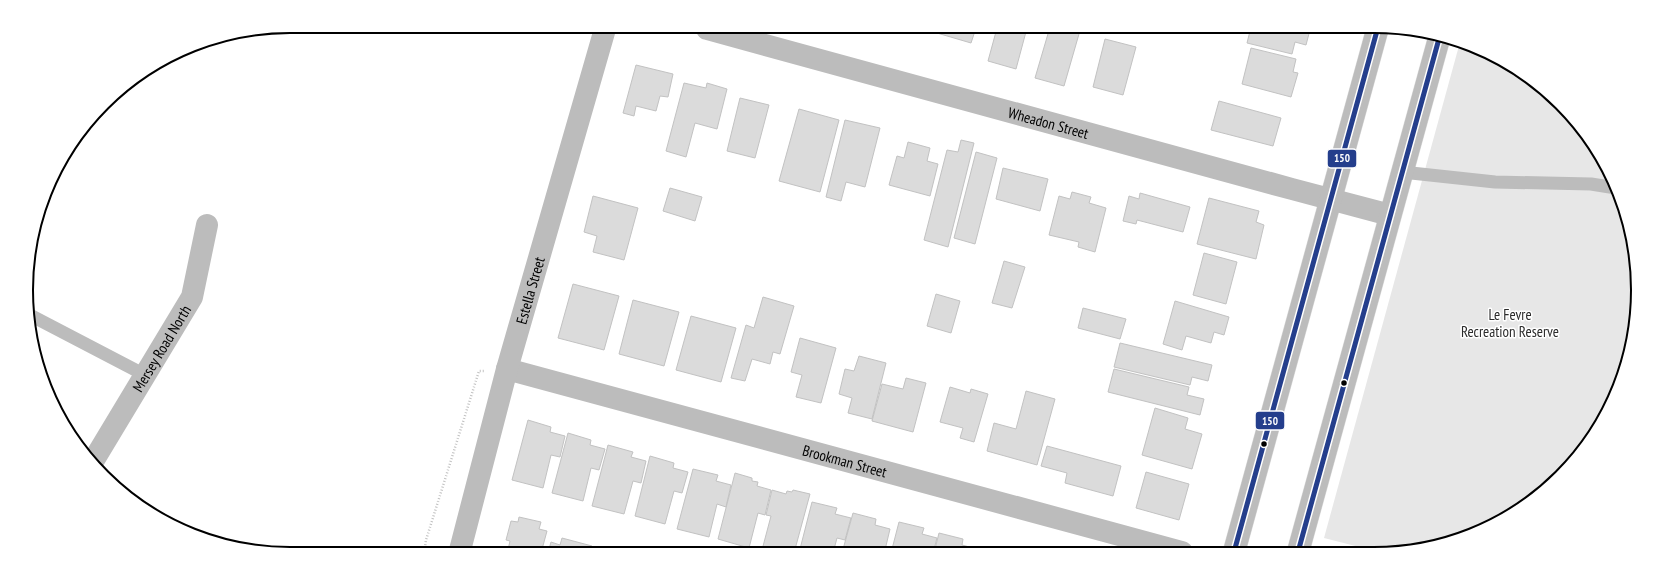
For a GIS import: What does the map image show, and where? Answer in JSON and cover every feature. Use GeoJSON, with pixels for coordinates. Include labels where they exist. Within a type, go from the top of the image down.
{"type":"FeatureCollection","features":[{"type":"Feature","properties":{"kind":"main road","name":"Estella Street"},"geometry":{"type":"LineString","coordinates":[[461,547],[508,369],[604,33]]}},
{"type":"Feature","properties":{"kind":"main road","name":"Wheadon Street"},"geometry":{"type":"LineString","coordinates":[[722,33],[1390,215]]}},
{"type":"Feature","properties":{"kind":"main road"},"geometry":{"type":"LineString","coordinates":[[1235,547],[1376,33]]}},
{"type":"Feature","properties":{"kind":"main road"},"geometry":{"type":"LineString","coordinates":[[1299,547],[1438,41]]}},
{"type":"Feature","properties":{"kind":"main road","name":"Mersey Road North"},"geometry":{"type":"LineString","coordinates":[[95,457],[192,297],[207,225]]}},
{"type":"Feature","properties":{"kind":"main road","name":"Brookman Street"},"geometry":{"type":"LineString","coordinates":[[508,369],[1164,547]]}},
{"type":"Feature","properties":{"kind":"lane"},"geometry":{"type":"LineString","coordinates":[[1402,172],[1495,182],[1591,184],[1609,187]]}},
{"type":"Feature","properties":{"kind":"lane"},"geometry":{"type":"LineString","coordinates":[[35,317],[145,375]]}},
{"type":"Feature","properties":{"kind":"path"},"geometry":{"type":"LineString","coordinates":[[425,547],[479,371],[508,369]]}},
{"type":"Feature","properties":{"kind":"green space","name":"Le Fevre Recreation Reserve"},"geometry":{"type":"Polygon","coordinates":[[[1458,48],[1502,67],[1530,86],[1556,108],[1588,147],[1597,162],[1617,207],[1629,256],[1631,290],[1629,324],[1622,357],[1604,404],[1588,433],[1556,472],[1517,504],[1488,520],[1457,533],[1408,545],[1359,547],[1324,538],[1458,48]]]}},
{"type":"Feature","properties":{"kind":"building"},"geometry":{"type":"Polygon","coordinates":[[[937,33],[974,33],[971,43],[937,33]]]}},
{"type":"Feature","properties":{"kind":"building"},"geometry":{"type":"Polygon","coordinates":[[[996,33],[1026,33],[1016,69],[988,61],[996,33]]]}},
{"type":"Feature","properties":{"kind":"building"},"geometry":{"type":"Polygon","coordinates":[[[1048,33],[1079,33],[1064,86],[1035,78],[1048,33]]]}},
{"type":"Feature","properties":{"kind":"building"},"geometry":{"type":"Polygon","coordinates":[[[1250,33],[1309,33],[1306,45],[1295,42],[1292,54],[1247,43],[1250,33]]]}},
{"type":"Feature","properties":{"kind":"building"},"geometry":{"type":"Polygon","coordinates":[[[1105,39],[1136,47],[1123,95],[1093,87],[1105,39]]]}},
{"type":"Feature","properties":{"kind":"building"},"geometry":{"type":"Polygon","coordinates":[[[1251,48],[1296,59],[1293,72],[1298,73],[1291,97],[1242,84],[1251,48]]]}},
{"type":"Feature","properties":{"kind":"building"},"geometry":{"type":"Polygon","coordinates":[[[636,65],[673,74],[668,97],[660,96],[656,111],[636,106],[634,116],[623,113],[636,65]]]}},
{"type":"Feature","properties":{"kind":"building"},"geometry":{"type":"Polygon","coordinates":[[[684,83],[706,88],[707,83],[727,89],[717,129],[695,123],[686,157],[666,151],[684,83]]]}},
{"type":"Feature","properties":{"kind":"building"},"geometry":{"type":"Polygon","coordinates":[[[740,98],[769,105],[755,158],[727,151],[740,98]]]}},
{"type":"Feature","properties":{"kind":"building"},"geometry":{"type":"Polygon","coordinates":[[[1219,101],[1281,118],[1273,146],[1211,130],[1219,101]]]}},
{"type":"Feature","properties":{"kind":"building"},"geometry":{"type":"Polygon","coordinates":[[[799,109],[839,120],[820,192],[779,181],[799,109]]]}},
{"type":"Feature","properties":{"kind":"building"},"geometry":{"type":"Polygon","coordinates":[[[845,120],[880,128],[865,187],[846,182],[841,201],[826,197],[845,120]]]}},
{"type":"Feature","properties":{"kind":"building"},"geometry":{"type":"Polygon","coordinates":[[[961,140],[974,143],[948,247],[924,240],[947,150],[958,152],[961,140]]]}},
{"type":"Feature","properties":{"kind":"building"},"geometry":{"type":"Polygon","coordinates":[[[908,142],[930,148],[927,161],[938,164],[930,196],[889,185],[897,156],[904,158],[908,142]]]}},
{"type":"Feature","properties":{"kind":"building"},"geometry":{"type":"Polygon","coordinates":[[[976,152],[997,158],[975,244],[954,238],[976,152]]]}},
{"type":"Feature","properties":{"kind":"building"},"geometry":{"type":"Polygon","coordinates":[[[1003,168],[1048,179],[1040,211],[996,199],[1003,168]]]}},
{"type":"Feature","properties":{"kind":"building"},"geometry":{"type":"Polygon","coordinates":[[[670,188],[702,197],[695,221],[663,211],[670,188]]]}},
{"type":"Feature","properties":{"kind":"building"},"geometry":{"type":"Polygon","coordinates":[[[1072,192],[1091,197],[1089,203],[1106,208],[1095,252],[1078,247],[1079,242],[1049,235],[1059,196],[1070,199],[1072,192]]]}},
{"type":"Feature","properties":{"kind":"building"},"geometry":{"type":"Polygon","coordinates":[[[1140,193],[1190,207],[1183,232],[1137,220],[1136,224],[1123,221],[1129,196],[1139,199],[1140,193]]]}},
{"type":"Feature","properties":{"kind":"building"},"geometry":{"type":"Polygon","coordinates":[[[593,196],[638,208],[624,260],[593,252],[597,236],[584,232],[593,196]]]}},
{"type":"Feature","properties":{"kind":"building"},"geometry":{"type":"Polygon","coordinates":[[[1209,198],[1259,211],[1256,222],[1264,225],[1256,259],[1197,244],[1209,198]]]}},
{"type":"Feature","properties":{"kind":"building"},"geometry":{"type":"Polygon","coordinates":[[[1204,253],[1237,262],[1226,304],[1193,295],[1204,253]]]}},
{"type":"Feature","properties":{"kind":"building"},"geometry":{"type":"Polygon","coordinates":[[[1004,261],[1025,267],[1012,308],[992,303],[1004,261]]]}},
{"type":"Feature","properties":{"kind":"building"},"geometry":{"type":"Polygon","coordinates":[[[573,284],[619,296],[604,350],[558,338],[573,284]]]}},
{"type":"Feature","properties":{"kind":"building"},"geometry":{"type":"Polygon","coordinates":[[[936,294],[960,301],[951,333],[927,326],[936,294]]]}},
{"type":"Feature","properties":{"kind":"building"},"geometry":{"type":"Polygon","coordinates":[[[763,297],[794,306],[780,354],[773,352],[770,364],[752,359],[745,381],[731,378],[746,325],[754,328],[763,297]]]}},
{"type":"Feature","properties":{"kind":"building"},"geometry":{"type":"Polygon","coordinates":[[[633,300],[679,312],[664,366],[619,354],[633,300]]]}},
{"type":"Feature","properties":{"kind":"building"},"geometry":{"type":"Polygon","coordinates":[[[1175,301],[1229,317],[1224,335],[1214,332],[1211,343],[1186,336],[1182,350],[1163,344],[1175,301]]]}},
{"type":"Feature","properties":{"kind":"building"},"geometry":{"type":"Polygon","coordinates":[[[1083,308],[1126,319],[1120,339],[1078,328],[1083,308]]]}},
{"type":"Feature","properties":{"kind":"building"},"geometry":{"type":"Polygon","coordinates":[[[691,316],[736,328],[721,382],[676,370],[691,316]]]}},
{"type":"Feature","properties":{"kind":"building"},"geometry":{"type":"Polygon","coordinates":[[[800,338],[836,348],[821,403],[796,397],[802,375],[791,372],[800,338]]]}},
{"type":"Feature","properties":{"kind":"building"},"geometry":{"type":"Polygon","coordinates":[[[1120,343],[1212,365],[1208,381],[1192,377],[1190,385],[1114,367],[1120,343]]]}},
{"type":"Feature","properties":{"kind":"building"},"geometry":{"type":"Polygon","coordinates":[[[859,356],[886,363],[872,419],[848,413],[852,398],[839,394],[845,369],[854,371],[859,356]]]}},
{"type":"Feature","properties":{"kind":"building"},"geometry":{"type":"Polygon","coordinates":[[[1114,369],[1189,387],[1187,395],[1204,399],[1200,415],[1108,392],[1114,369]]]}},
{"type":"Feature","properties":{"kind":"building"},"geometry":{"type":"Polygon","coordinates":[[[906,378],[926,383],[913,432],[872,421],[882,384],[903,389],[906,378]]]}},
{"type":"Feature","properties":{"kind":"building"},"geometry":{"type":"Polygon","coordinates":[[[950,387],[970,393],[971,389],[988,394],[974,442],[960,438],[963,428],[940,422],[950,387]]]}},
{"type":"Feature","properties":{"kind":"building"},"geometry":{"type":"Polygon","coordinates":[[[1026,391],[1055,399],[1037,465],[987,451],[994,423],[1016,429],[1026,391]]]}},
{"type":"Feature","properties":{"kind":"building"},"geometry":{"type":"Polygon","coordinates":[[[1155,408],[1188,418],[1185,429],[1202,434],[1192,469],[1142,455],[1155,408]]]}},
{"type":"Feature","properties":{"kind":"building"},"geometry":{"type":"Polygon","coordinates":[[[528,420],[551,427],[550,432],[565,436],[560,457],[551,455],[543,488],[512,480],[528,420]]]}},
{"type":"Feature","properties":{"kind":"building"},"geometry":{"type":"Polygon","coordinates":[[[568,433],[591,440],[590,445],[605,449],[599,470],[591,468],[583,501],[552,493],[568,433]]]}},
{"type":"Feature","properties":{"kind":"building"},"geometry":{"type":"Polygon","coordinates":[[[608,445],[633,452],[631,457],[646,461],[641,483],[633,481],[624,514],[592,506],[608,445]]]}},
{"type":"Feature","properties":{"kind":"building"},"geometry":{"type":"Polygon","coordinates":[[[1047,446],[1121,466],[1113,496],[1065,483],[1067,473],[1041,466],[1047,446]]]}},
{"type":"Feature","properties":{"kind":"building"},"geometry":{"type":"Polygon","coordinates":[[[650,456],[674,463],[673,468],[688,472],[682,493],[674,491],[665,524],[635,516],[650,456]]]}},
{"type":"Feature","properties":{"kind":"building"},"geometry":{"type":"Polygon","coordinates":[[[693,469],[718,475],[716,481],[731,485],[726,507],[717,504],[709,537],[677,529],[693,469]]]}},
{"type":"Feature","properties":{"kind":"building"},"geometry":{"type":"Polygon","coordinates":[[[1146,472],[1189,484],[1179,520],[1136,508],[1146,472]]]}},
{"type":"Feature","properties":{"kind":"building"},"geometry":{"type":"Polygon","coordinates":[[[735,473],[752,478],[752,481],[758,482],[757,486],[771,490],[765,515],[758,513],[749,547],[718,539],[735,473]]]}},
{"type":"Feature","properties":{"kind":"building"},"geometry":{"type":"Polygon","coordinates":[[[772,490],[786,494],[787,491],[792,492],[793,490],[810,494],[796,547],[763,547],[771,516],[766,515],[772,490]]]}},
{"type":"Feature","properties":{"kind":"building"},"geometry":{"type":"Polygon","coordinates":[[[812,502],[837,508],[835,514],[851,518],[845,540],[837,538],[835,547],[801,547],[812,502]]]}},
{"type":"Feature","properties":{"kind":"building"},"geometry":{"type":"Polygon","coordinates":[[[853,513],[876,519],[875,525],[890,529],[886,547],[844,547],[853,513]]]}},
{"type":"Feature","properties":{"kind":"building"},"geometry":{"type":"Polygon","coordinates":[[[519,517],[541,522],[539,529],[547,531],[543,547],[509,547],[510,541],[506,540],[511,521],[518,522],[519,517]]]}},
{"type":"Feature","properties":{"kind":"building"},"geometry":{"type":"Polygon","coordinates":[[[899,522],[924,528],[922,534],[937,538],[935,547],[893,547],[899,522]]]}},
{"type":"Feature","properties":{"kind":"building"},"geometry":{"type":"Polygon","coordinates":[[[939,533],[963,539],[962,545],[970,547],[936,547],[939,533]]]}},
{"type":"Feature","properties":{"kind":"building"},"geometry":{"type":"Polygon","coordinates":[[[562,538],[592,546],[550,547],[551,542],[560,545],[562,538]]]}},
{"type":"Feature","properties":{"kind":"transit line","name":"150"},"geometry":{"type":"LineString","coordinates":[[1235,547],[1376,33]]}},
{"type":"Feature","properties":{"kind":"transit line","name":"150"},"geometry":{"type":"LineString","coordinates":[[1299,547],[1438,41]]}}]}
